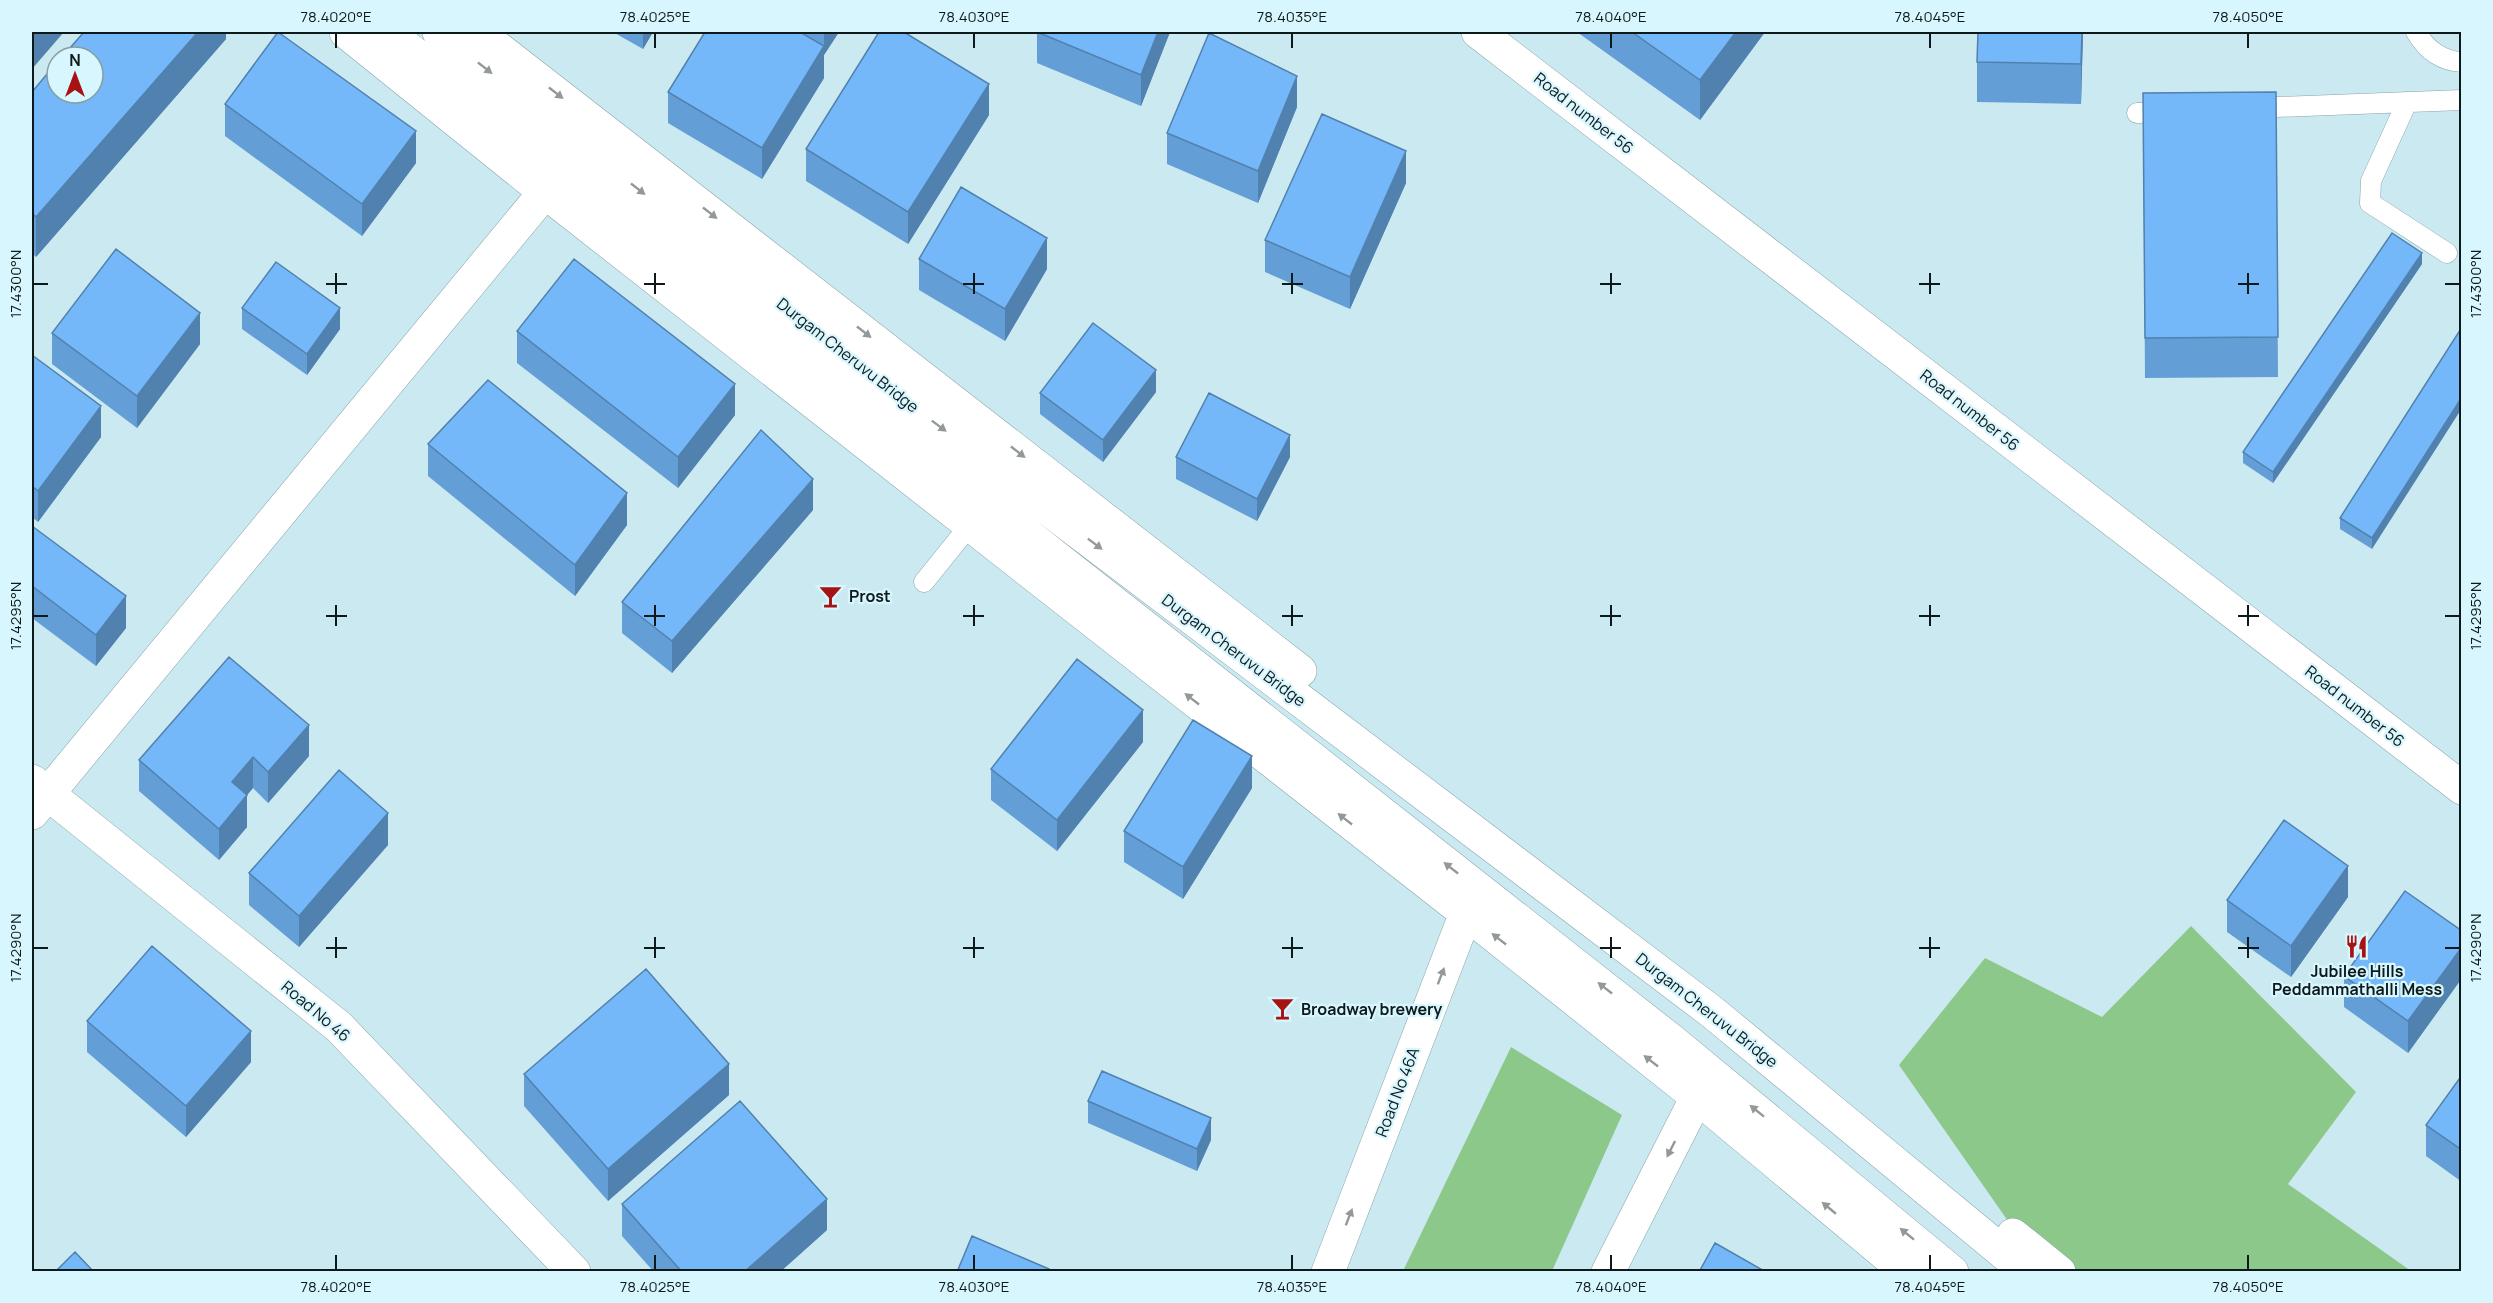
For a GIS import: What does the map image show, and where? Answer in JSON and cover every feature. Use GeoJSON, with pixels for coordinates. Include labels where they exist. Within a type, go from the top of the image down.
{"type":"FeatureCollection","features":[{"type":"Feature","properties":{"kind":"main road"},"geometry":{"type":"LineString","coordinates":[[346,32],[545,192],[1466,913],[1697,1097],[1907,1272]]}},
{"type":"Feature","properties":{"kind":"main road","name":"Durgam Cheruvu Bridge"},"geometry":{"type":"LineString","coordinates":[[387,32],[1671,1041],[1953,1272]]}},
{"type":"Feature","properties":{"kind":"main road","name":"Durgam Cheruvu Bridge"},"geometry":{"type":"LineString","coordinates":[[439,32],[879,381],[1712,1012],[2027,1272]]}},
{"type":"Feature","properties":{"kind":"main road"},"geometry":{"type":"LineString","coordinates":[[477,32],[1118,531],[1672,957],[2059,1272]]}},
{"type":"Feature","properties":{"kind":"main road","name":"Road number 56"},"geometry":{"type":"LineString","coordinates":[[1478,32],[2462,788]]}},
{"type":"Feature","properties":{"kind":"main road"},"geometry":{"type":"LineString","coordinates":[[37,796],[545,192]]}},
{"type":"Feature","properties":{"kind":"main road","name":"Road No 46"},"geometry":{"type":"LineString","coordinates":[[37,796],[339,1027],[574,1272]]}},
{"type":"Feature","properties":{"kind":"main road","name":"Road No 46A"},"geometry":{"type":"LineString","coordinates":[[1328,1272],[1466,913]]}},
{"type":"Feature","properties":{"kind":"main road"},"geometry":{"type":"LineString","coordinates":[[1608,1272],[1697,1097]]}},
{"type":"Feature","properties":{"kind":"lane"},"geometry":{"type":"LineString","coordinates":[[2416,32],[2424,46],[2449,62],[2462,62]]}},
{"type":"Feature","properties":{"kind":"lane"},"geometry":{"type":"LineString","coordinates":[[2231,109],[2462,100]]}},
{"type":"Feature","properties":{"kind":"lane"},"geometry":{"type":"LineString","coordinates":[[2406,102],[2372,181],[2370,203],[2447,253]]}},
{"type":"Feature","properties":{"kind":"lane"},"geometry":{"type":"LineString","coordinates":[[2138,113],[2184,111]]}},
{"type":"Feature","properties":{"kind":"lane"},"geometry":{"type":"LineString","coordinates":[[924,582],[970,525]]}},
{"type":"Feature","properties":{"kind":"green space"},"geometry":{"type":"Polygon","coordinates":[[[2191,926],[2356,1092],[2288,1184],[2411,1271],[2043,1271],[1899,1065],[1985,958],[2102,1017],[2191,926]]]}},
{"type":"Feature","properties":{"kind":"green space"},"geometry":{"type":"Polygon","coordinates":[[[1511,1047],[1622,1115],[1552,1271],[1403,1271],[1511,1047]]]}},
{"type":"Feature","properties":{"kind":"building"},"geometry":{"type":"Polygon","coordinates":[[[84,32],[198,32],[36,217],[32,213],[32,92],[45,76],[45,105],[105,105],[105,45],[73,45],[84,32]]]}},
{"type":"Feature","properties":{"kind":"building"},"geometry":{"type":"Polygon","coordinates":[[[278,32],[416,131],[362,204],[225,104],[278,32]]]}},
{"type":"Feature","properties":{"kind":"building"},"geometry":{"type":"Polygon","coordinates":[[[705,32],[800,32],[824,46],[762,148],[668,92],[705,32]]]}},
{"type":"Feature","properties":{"kind":"building"},"geometry":{"type":"Polygon","coordinates":[[[879,32],[904,32],[989,84],[908,212],[806,149],[879,32]]]}},
{"type":"Feature","properties":{"kind":"building"},"geometry":{"type":"Polygon","coordinates":[[[1037,32],[1158,32],[1141,75],[1037,32]]]}},
{"type":"Feature","properties":{"kind":"building"},"geometry":{"type":"Polygon","coordinates":[[[1632,32],[1736,32],[1700,80],[1632,32]]]}},
{"type":"Feature","properties":{"kind":"building"},"geometry":{"type":"Polygon","coordinates":[[[1978,32],[2082,32],[2081,64],[1977,62],[1978,32]]]}},
{"type":"Feature","properties":{"kind":"building"},"geometry":{"type":"Polygon","coordinates":[[[1209,33],[1297,76],[1258,171],[1167,133],[1209,33]]]}},
{"type":"Feature","properties":{"kind":"building"},"geometry":{"type":"Polygon","coordinates":[[[2276,92],[2278,337],[2145,338],[2143,93],[2276,92]]]}},
{"type":"Feature","properties":{"kind":"building"},"geometry":{"type":"Polygon","coordinates":[[[1322,114],[1406,151],[1350,277],[1265,240],[1322,114]]]}},
{"type":"Feature","properties":{"kind":"building"},"geometry":{"type":"Polygon","coordinates":[[[961,187],[1047,238],[1005,309],[919,259],[961,187]]]}},
{"type":"Feature","properties":{"kind":"building"},"geometry":{"type":"Polygon","coordinates":[[[2392,233],[2422,253],[2273,472],[2243,452],[2392,233]]]}},
{"type":"Feature","properties":{"kind":"building"},"geometry":{"type":"Polygon","coordinates":[[[116,249],[200,313],[137,396],[52,333],[116,249]]]}},
{"type":"Feature","properties":{"kind":"building"},"geometry":{"type":"Polygon","coordinates":[[[574,259],[735,384],[678,457],[517,331],[574,259]]]}},
{"type":"Feature","properties":{"kind":"building"},"geometry":{"type":"Polygon","coordinates":[[[276,262],[340,308],[307,354],[242,308],[276,262]]]}},
{"type":"Feature","properties":{"kind":"building"},"geometry":{"type":"Polygon","coordinates":[[[1093,323],[1156,370],[1103,440],[1040,393],[1093,323]]]}},
{"type":"Feature","properties":{"kind":"building"},"geometry":{"type":"Polygon","coordinates":[[[2462,327],[2462,397],[2372,538],[2340,518],[2462,327]]]}},
{"type":"Feature","properties":{"kind":"building"},"geometry":{"type":"Polygon","coordinates":[[[32,355],[101,406],[38,491],[32,486],[32,355]]]}},
{"type":"Feature","properties":{"kind":"building"},"geometry":{"type":"Polygon","coordinates":[[[488,380],[627,493],[575,565],[428,444],[488,380]]]}},
{"type":"Feature","properties":{"kind":"building"},"geometry":{"type":"Polygon","coordinates":[[[1209,393],[1290,435],[1257,499],[1176,457],[1209,393]]]}},
{"type":"Feature","properties":{"kind":"building"},"geometry":{"type":"Polygon","coordinates":[[[761,430],[813,479],[672,641],[622,602],[761,430]]]}},
{"type":"Feature","properties":{"kind":"building"},"geometry":{"type":"Polygon","coordinates":[[[32,526],[126,596],[96,635],[32,586],[32,526]]]}},
{"type":"Feature","properties":{"kind":"building"},"geometry":{"type":"Polygon","coordinates":[[[229,657],[309,725],[268,772],[253,757],[232,782],[247,795],[219,829],[139,760],[229,657]]]}},
{"type":"Feature","properties":{"kind":"building"},"geometry":{"type":"Polygon","coordinates":[[[1077,659],[1143,710],[1057,820],[991,769],[1077,659]]]}},
{"type":"Feature","properties":{"kind":"building"},"geometry":{"type":"Polygon","coordinates":[[[1193,720],[1252,756],[1183,867],[1124,831],[1193,720]]]}},
{"type":"Feature","properties":{"kind":"building"},"geometry":{"type":"Polygon","coordinates":[[[339,770],[388,813],[299,916],[249,873],[339,770]]]}},
{"type":"Feature","properties":{"kind":"building"},"geometry":{"type":"Polygon","coordinates":[[[2284,820],[2348,866],[2291,946],[2227,900],[2284,820]]]}},
{"type":"Feature","properties":{"kind":"building"},"geometry":{"type":"Polygon","coordinates":[[[2405,891],[2462,931],[2462,947],[2408,1021],[2344,976],[2405,891]]]}},
{"type":"Feature","properties":{"kind":"building"},"geometry":{"type":"Polygon","coordinates":[[[152,946],[251,1031],[186,1106],[87,1021],[152,946]]]}},
{"type":"Feature","properties":{"kind":"building"},"geometry":{"type":"Polygon","coordinates":[[[646,969],[729,1064],[608,1169],[524,1074],[646,969]]]}},
{"type":"Feature","properties":{"kind":"building"},"geometry":{"type":"Polygon","coordinates":[[[1102,1071],[1211,1118],[1197,1149],[1088,1101],[1102,1071]]]}},
{"type":"Feature","properties":{"kind":"building"},"geometry":{"type":"Polygon","coordinates":[[[2462,1075],[2462,1150],[2426,1125],[2462,1075]]]}},
{"type":"Feature","properties":{"kind":"building"},"geometry":{"type":"Polygon","coordinates":[[[740,1101],[827,1199],[744,1272],[682,1272],[622,1204],[740,1101]]]}},
{"type":"Feature","properties":{"kind":"building"},"geometry":{"type":"Polygon","coordinates":[[[972,1236],[1049,1269],[1048,1272],[957,1272],[972,1236]]]}},
{"type":"Feature","properties":{"kind":"building"},"geometry":{"type":"Polygon","coordinates":[[[1715,1243],[1766,1272],[1699,1272],[1715,1243]]]}},
{"type":"Feature","properties":{"kind":"building"},"geometry":{"type":"Polygon","coordinates":[[[75,1252],[94,1272],[55,1272],[75,1252]]]}},
{"type":"Feature","properties":{"kind":"place","name":"Prost"},"geometry":{"type":"Point","coordinates":[831,596]}},
{"type":"Feature","properties":{"kind":"place","name":"Jubilee Hills Peddammathalli Mess"},"geometry":{"type":"Point","coordinates":[2357,946]}},
{"type":"Feature","properties":{"kind":"place","name":"Broadway brewery"},"geometry":{"type":"Point","coordinates":[1283,1009]}}]}
